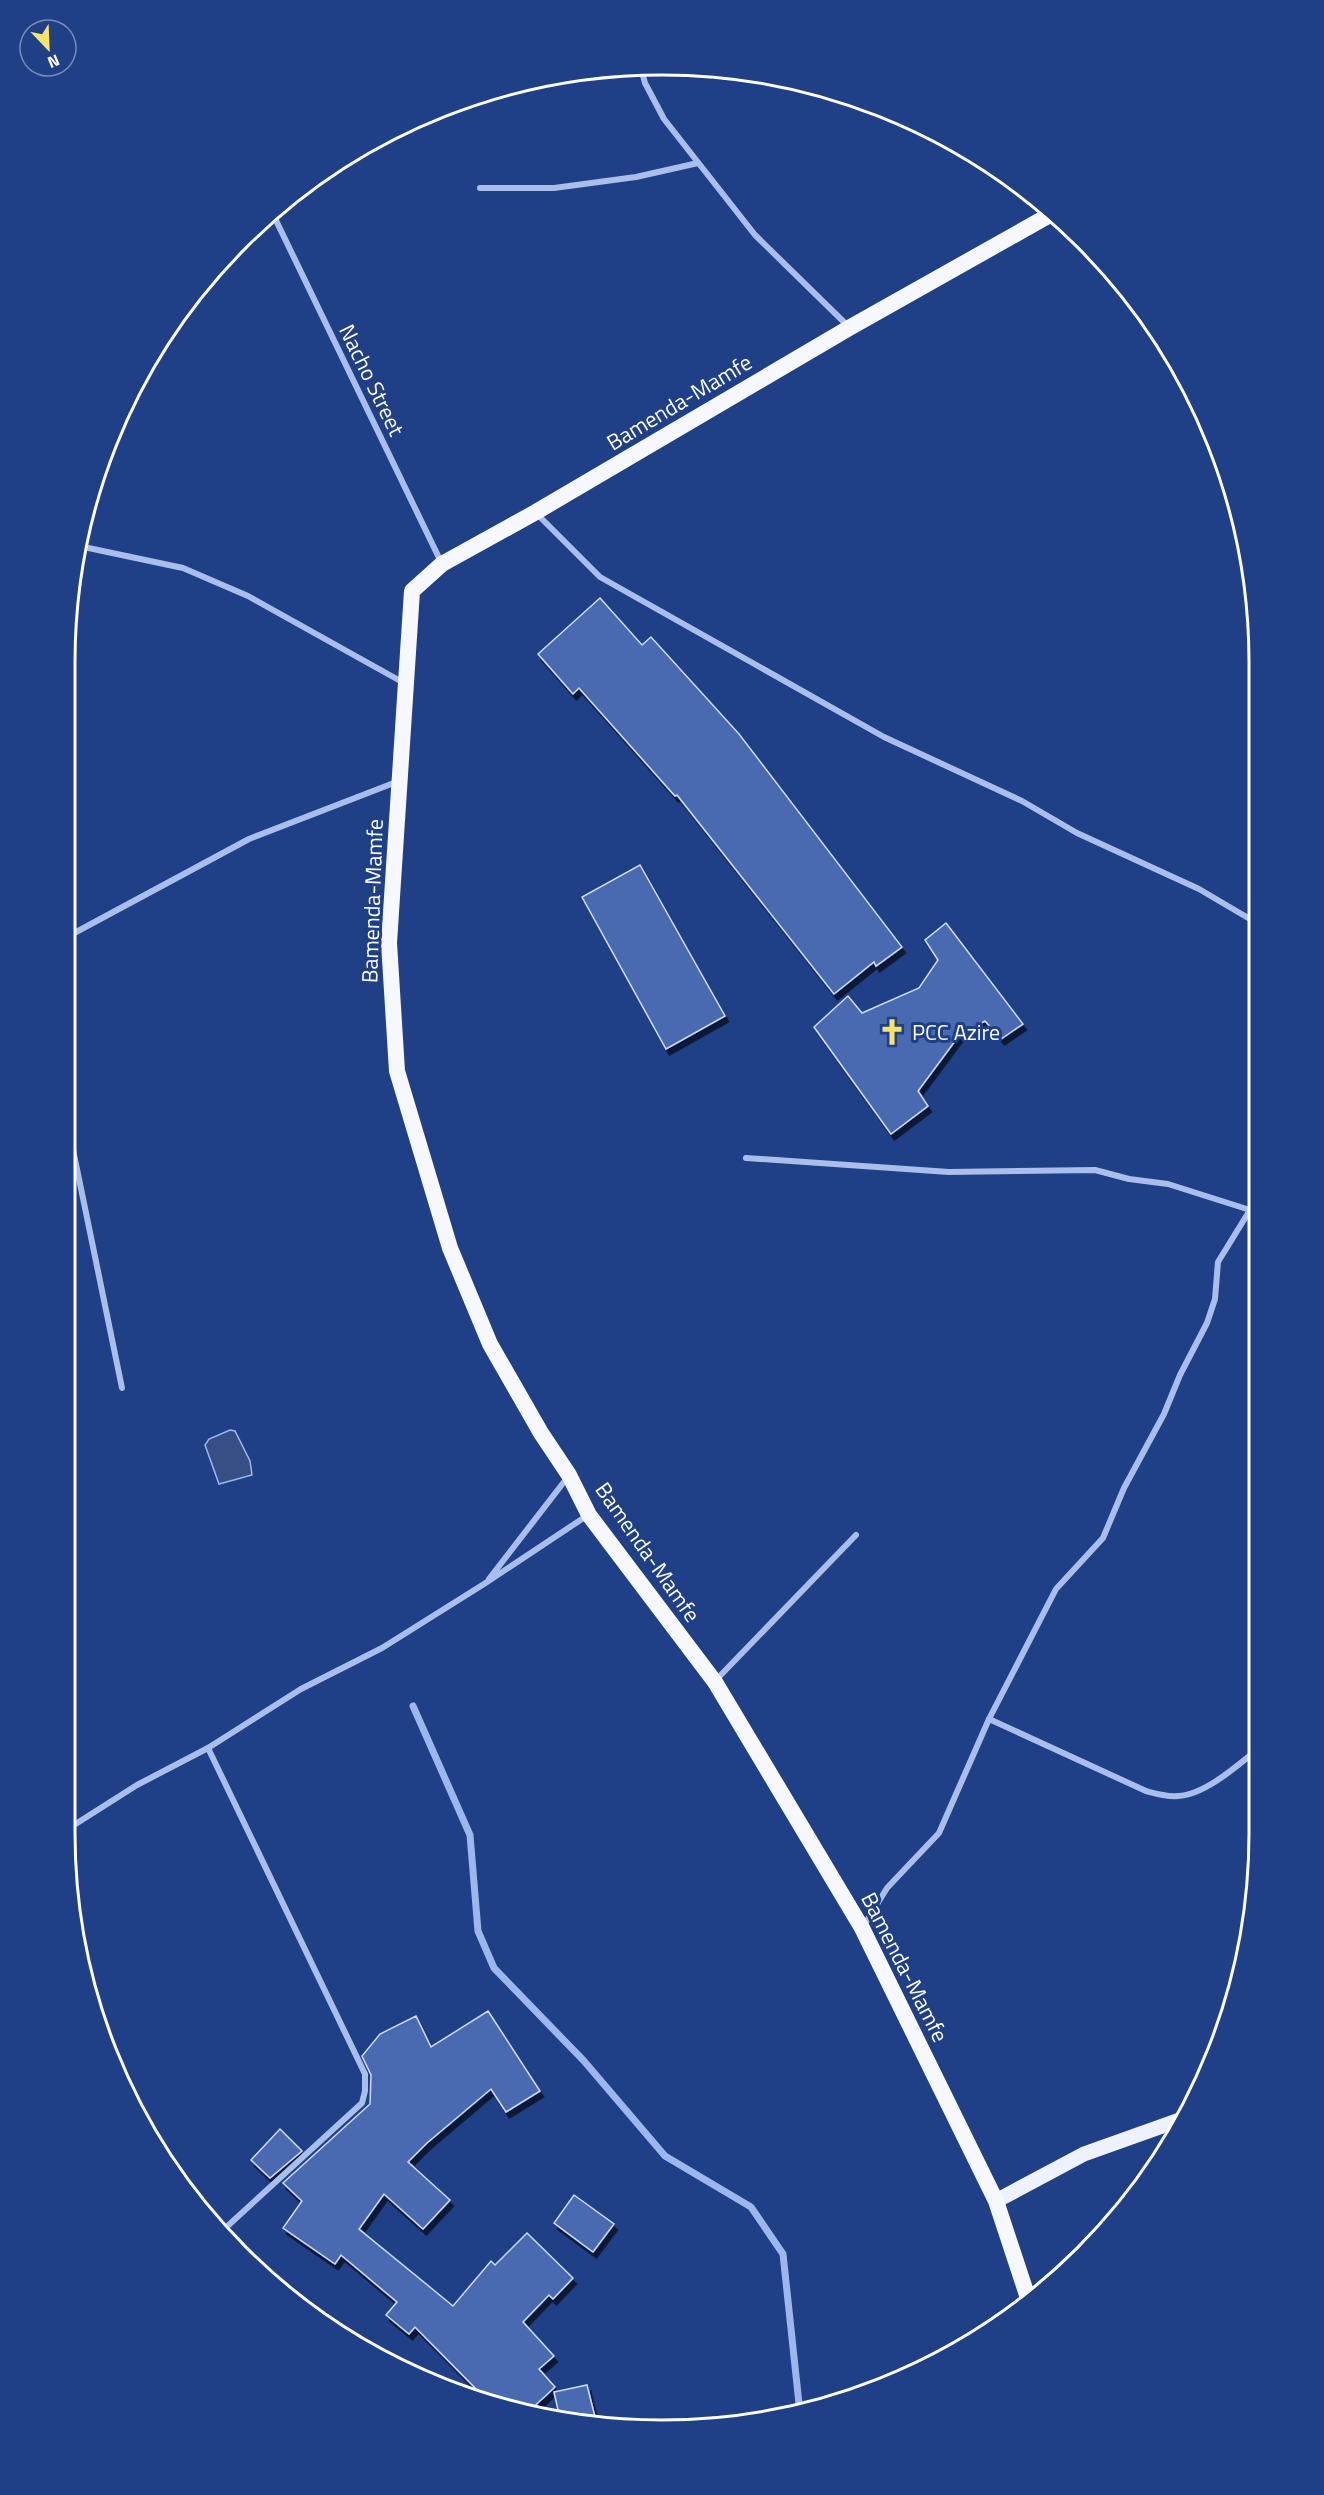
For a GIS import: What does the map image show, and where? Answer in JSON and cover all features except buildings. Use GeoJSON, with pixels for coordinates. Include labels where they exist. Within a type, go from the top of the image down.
{"type":"FeatureCollection","features":[{"type":"Feature","properties":{"kind":"highway","name":"Bamenda-Mamfe"},"geometry":{"type":"LineString","coordinates":[[1028,2291],[996,2201],[862,1928],[715,1682],[589,1515],[569,1475],[541,1433],[490,1344],[450,1248],[397,1071],[389,943],[399,780],[401,682],[412,591],[442,564],[536,512],[849,328],[1045,218]]}},
{"type":"Feature","properties":{"kind":"main road"},"geometry":{"type":"LineString","coordinates":[[996,2201],[1084,2154],[1172,2123]]}},
{"type":"Feature","properties":{"kind":"street"},"geometry":{"type":"LineString","coordinates":[[643,76],[664,119],[755,235],[849,328]]}},
{"type":"Feature","properties":{"kind":"street"},"geometry":{"type":"LineString","coordinates":[[480,188],[554,188],[636,177],[698,163]]}},
{"type":"Feature","properties":{"kind":"street","name":"Nacho Street"},"geometry":{"type":"LineString","coordinates":[[276,220],[442,564]]}},
{"type":"Feature","properties":{"kind":"street"},"geometry":{"type":"LineString","coordinates":[[536,512],[600,577],[884,737],[1022,801],[1077,833],[1199,889],[1249,918]]}},
{"type":"Feature","properties":{"kind":"street"},"geometry":{"type":"LineString","coordinates":[[86,547],[183,568],[248,596],[401,682]]}},
{"type":"Feature","properties":{"kind":"street"},"geometry":{"type":"LineString","coordinates":[[75,933],[249,838],[399,780]]}},
{"type":"Feature","properties":{"kind":"street"},"geometry":{"type":"LineString","coordinates":[[746,1158],[949,1172],[1095,1170],[1129,1179],[1168,1184],[1249,1209]]}},
{"type":"Feature","properties":{"kind":"street"},"geometry":{"type":"LineString","coordinates":[[75,1159],[122,1388]]}},
{"type":"Feature","properties":{"kind":"street"},"geometry":{"type":"LineString","coordinates":[[862,1928],[886,1888],[939,1833],[989,1719],[1056,1589],[1103,1538],[1124,1488],[1164,1414],[1180,1375],[1207,1323],[1215,1299],[1218,1262],[1249,1216]]}},
{"type":"Feature","properties":{"kind":"street"},"geometry":{"type":"LineString","coordinates":[[484,1584],[569,1475]]}},
{"type":"Feature","properties":{"kind":"street"},"geometry":{"type":"LineString","coordinates":[[75,1824],[137,1785],[208,1748],[301,1689],[382,1648],[589,1515]]}},
{"type":"Feature","properties":{"kind":"street"},"geometry":{"type":"LineString","coordinates":[[715,1682],[856,1535]]}},
{"type":"Feature","properties":{"kind":"street"},"geometry":{"type":"LineString","coordinates":[[989,1719],[1146,1791],[1167,1796],[1181,1797],[1194,1792],[1227,1774],[1249,1756]]}},
{"type":"Feature","properties":{"kind":"street"},"geometry":{"type":"LineString","coordinates":[[208,1748],[366,2074],[362,2103],[227,2226]]}},
{"type":"Feature","properties":{"kind":"water"},"geometry":{"type":"Polygon","coordinates":[[[230,1430],[235,1431],[250,1461],[252,1475],[219,1484],[205,1445],[209,1439],[230,1430]]]}},
{"type":"Feature","properties":{"kind":"waterway"},"geometry":{"type":"LineString","coordinates":[[413,1706],[470,1835],[478,1931],[494,1968],[584,2061],[665,2156],[751,2207],[783,2254],[799,2404]]}},
{"type":"Feature","properties":{"kind":"place","name":"PCC Azire"},"geometry":{"type":"Point","coordinates":[892,1032]}}]}
